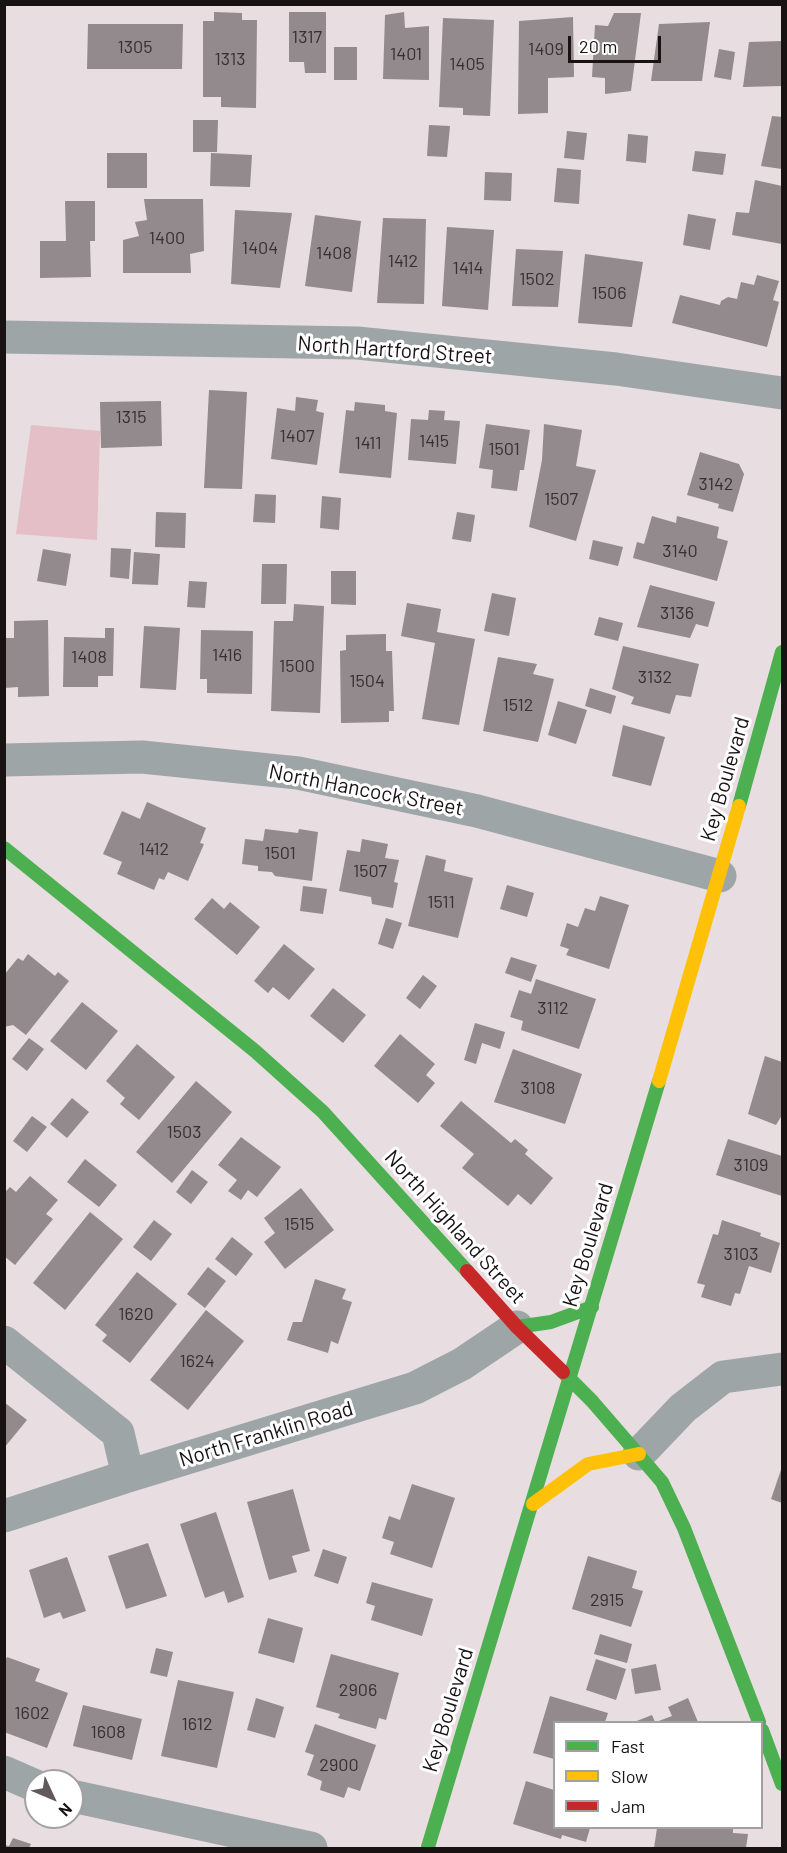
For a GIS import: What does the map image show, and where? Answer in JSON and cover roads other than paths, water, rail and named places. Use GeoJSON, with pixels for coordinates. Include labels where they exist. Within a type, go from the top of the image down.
{"type":"FeatureCollection","features":[{"type":"Feature","properties":{"kind":"street","name":"North Hartford Street"},"geometry":{"type":"LineString","coordinates":[[4,337],[357,343],[616,369],[783,393]]}},
{"type":"Feature","properties":{"kind":"street","name":"Key Boulevard"},"geometry":{"type":"LineString","coordinates":[[424,1848],[570,1381],[720,876],[783,652]]}},
{"type":"Feature","properties":{"kind":"street","name":"North Hancock Street"},"geometry":{"type":"LineString","coordinates":[[4,760],[142,757],[298,774],[477,812],[720,876]]}},
{"type":"Feature","properties":{"kind":"street","name":"North Highland Street"},"geometry":{"type":"LineString","coordinates":[[4,848],[255,1051],[323,1112],[517,1327],[592,1401],[639,1454],[662,1482],[684,1528],[759,1721]]}},
{"type":"Feature","properties":{"kind":"street"},"geometry":{"type":"LineString","coordinates":[[517,1327],[551,1322],[592,1307]]}},
{"type":"Feature","properties":{"kind":"street","name":"North Franklin Road"},"geometry":{"type":"LineString","coordinates":[[4,1516],[415,1388],[462,1364],[517,1327]]}},
{"type":"Feature","properties":{"kind":"street"},"geometry":{"type":"LineString","coordinates":[[4,1342],[118,1433],[128,1476]]}},
{"type":"Feature","properties":{"kind":"street"},"geometry":{"type":"LineString","coordinates":[[532,1504],[588,1464],[639,1454],[683,1408],[723,1377],[783,1369]]}},
{"type":"Feature","properties":{"kind":"street"},"geometry":{"type":"LineString","coordinates":[[763,1733],[783,1784]]}},
{"type":"Feature","properties":{"kind":"street"},"geometry":{"type":"LineString","coordinates":[[4,1772],[24,1781]]}},
{"type":"Feature","properties":{"kind":"street"},"geometry":{"type":"LineString","coordinates":[[84,1799],[311,1848]]}}]}
